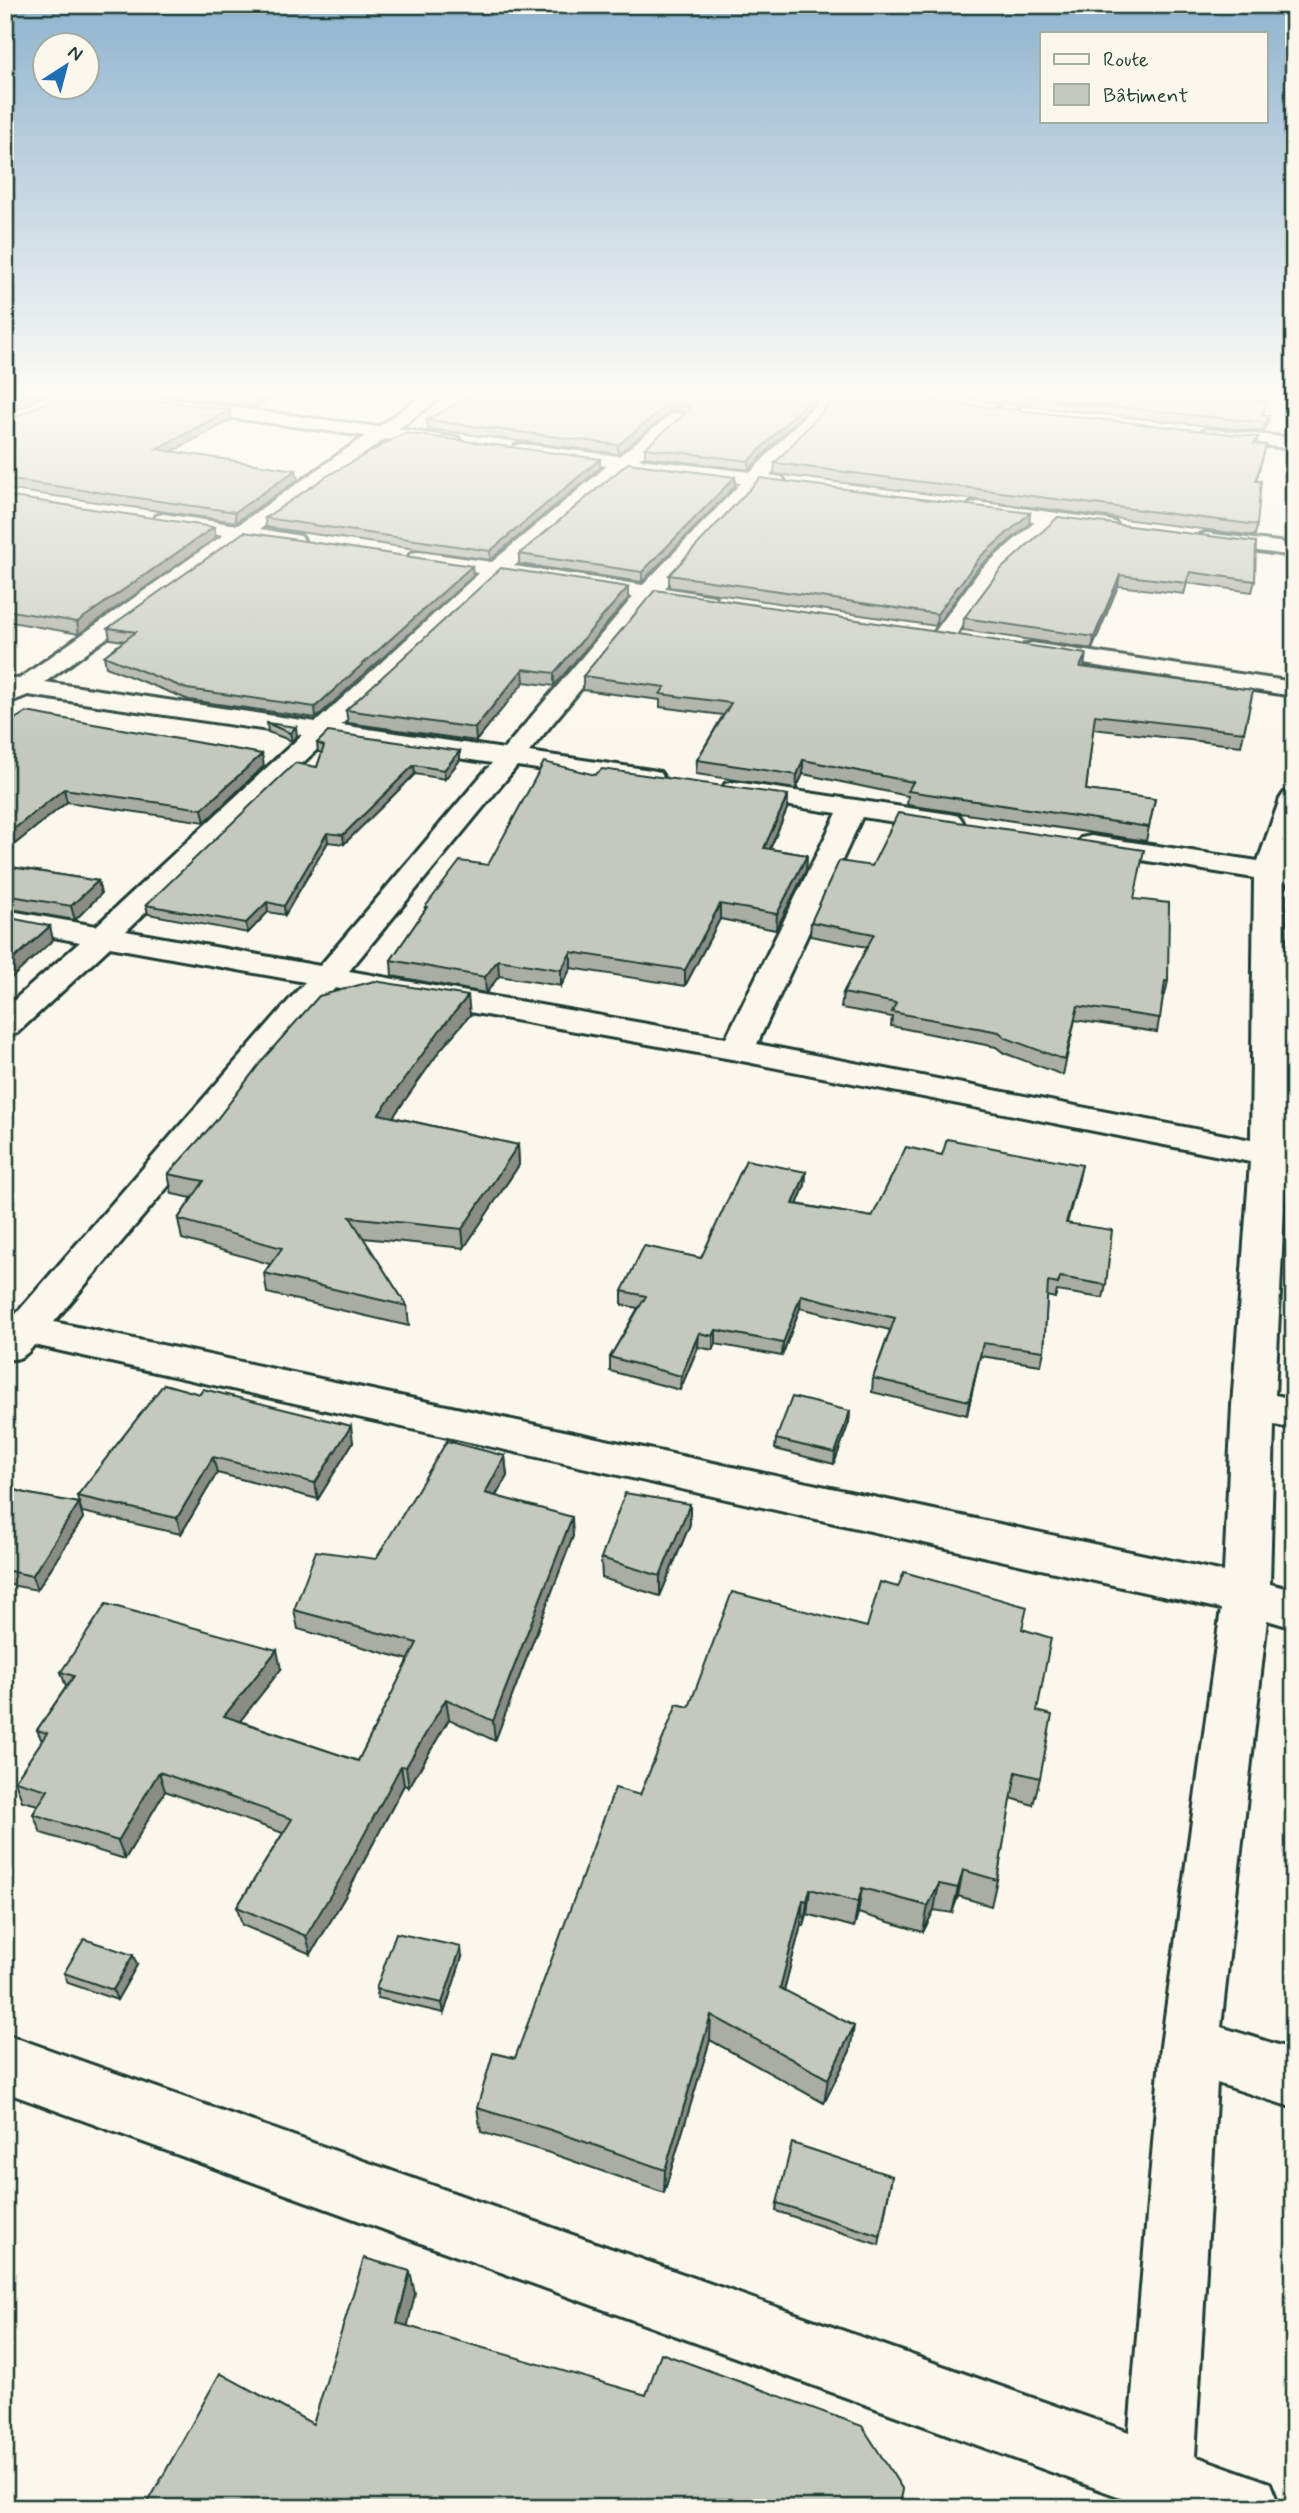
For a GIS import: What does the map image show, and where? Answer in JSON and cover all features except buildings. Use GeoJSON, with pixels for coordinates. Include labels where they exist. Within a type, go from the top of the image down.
{"type":"FeatureCollection","features":[{"type":"Feature","properties":{"kind":"street"},"geometry":{"type":"LineString","coordinates":[[12,690],[274,509]]}},
{"type":"Feature","properties":{"kind":"street"},"geometry":{"type":"LineString","coordinates":[[5,1026],[104,937],[421,637],[567,509]]}},
{"type":"Feature","properties":{"kind":"street"},"geometry":{"type":"LineString","coordinates":[[726,509],[648,593],[509,756],[327,977],[12,1336],[1246,1596],[1294,1609]]}},
{"type":"Feature","properties":{"kind":"street"},"geometry":{"type":"LineString","coordinates":[[982,509],[1132,529]]}},
{"type":"Feature","properties":{"kind":"street"},"geometry":{"type":"LineString","coordinates":[[146,518],[311,542]]}},
{"type":"Feature","properties":{"kind":"street"},"geometry":{"type":"LineString","coordinates":[[943,637],[989,574],[1052,519]]}},
{"type":"Feature","properties":{"kind":"street"},"geometry":{"type":"LineString","coordinates":[[1186,536],[1293,545],[1294,573]]}},
{"type":"Feature","properties":{"kind":"street"},"geometry":{"type":"LineString","coordinates":[[393,554],[728,605]]}},
{"type":"Feature","properties":{"kind":"street"},"geometry":{"type":"LineString","coordinates":[[916,633],[970,641]]}},
{"type":"Feature","properties":{"kind":"street"},"geometry":{"type":"LineString","coordinates":[[1011,647],[1294,689]]}},
{"type":"Feature","properties":{"kind":"street"},"geometry":{"type":"LineString","coordinates":[[12,690],[324,730],[674,781]]}},
{"type":"Feature","properties":{"kind":"street"},"geometry":{"type":"LineString","coordinates":[[716,787],[974,826]]}},
{"type":"Feature","properties":{"kind":"street"},"geometry":{"type":"LineString","coordinates":[[1158,2493],[1190,2046],[1246,1596],[1274,1410],[1282,1157],[1281,873],[1294,802]]}},
{"type":"Feature","properties":{"kind":"street"},"geometry":{"type":"LineString","coordinates":[[737,1050],[853,808]]}},
{"type":"Feature","properties":{"kind":"street"},"geometry":{"type":"LineString","coordinates":[[1068,841],[1281,873]]}},
{"type":"Feature","properties":{"kind":"street"},"geometry":{"type":"LineString","coordinates":[[5,919],[737,1050],[1282,1157]]}},
{"type":"Feature","properties":{"kind":"street"},"geometry":{"type":"LineString","coordinates":[[1190,2046],[1294,2080]]}},
{"type":"Feature","properties":{"kind":"street"},"geometry":{"type":"LineString","coordinates":[[5,2063],[1158,2493],[1245,2508]]}}]}
